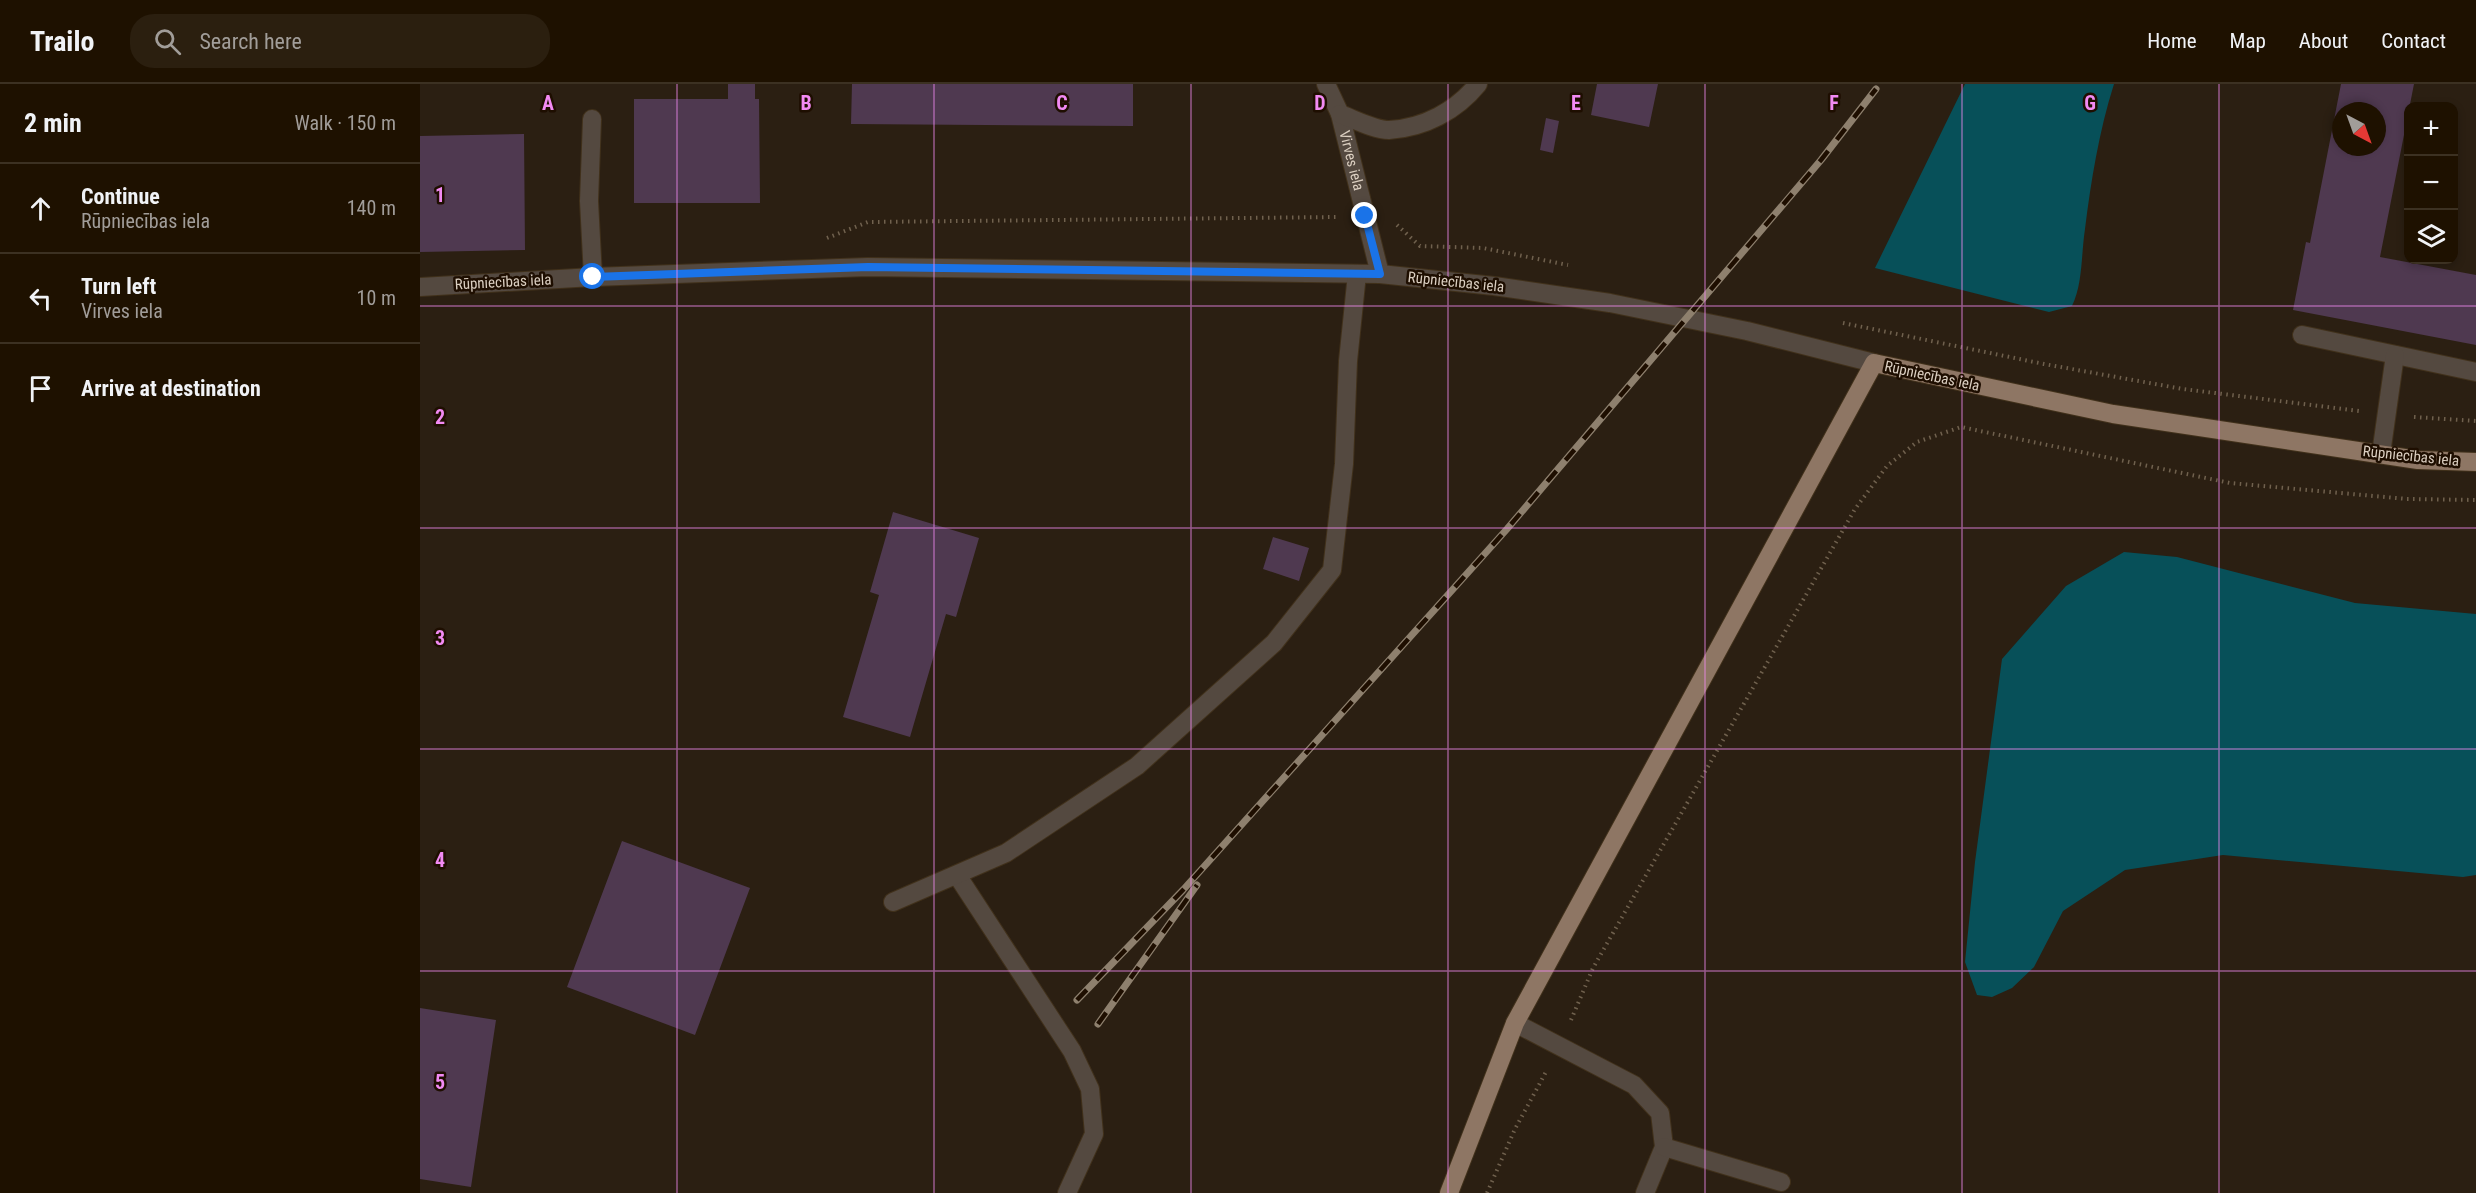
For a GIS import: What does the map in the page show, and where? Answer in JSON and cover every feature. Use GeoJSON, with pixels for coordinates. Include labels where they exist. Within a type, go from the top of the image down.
{"type":"FeatureCollection","features":[{"type":"Feature","properties":{"kind":"main road","name":"Rūpniecības iela"},"geometry":{"type":"LineString","coordinates":[[1874,363],[2113,414],[2418,460],[2476,462]]}},
{"type":"Feature","properties":{"kind":"main road"},"geometry":{"type":"LineString","coordinates":[[1449,1193],[1515,1023],[1874,363]]}},
{"type":"Feature","properties":{"kind":"street","name":"Virves iela"},"geometry":{"type":"LineString","coordinates":[[1326,84],[1340,114],[1380,274]]}},
{"type":"Feature","properties":{"kind":"street"},"geometry":{"type":"LineString","coordinates":[[1340,114],[1387,130],[1432,122],[1465,100],[1478,84]]}},
{"type":"Feature","properties":{"kind":"street"},"geometry":{"type":"LineString","coordinates":[[592,119],[589,201],[593,277]]}},
{"type":"Feature","properties":{"kind":"street","name":"Rūpniecības iela"},"geometry":{"type":"LineString","coordinates":[[420,287],[593,277],[868,267],[1380,274],[1494,286],[1610,303],[1747,331],[1874,363]]}},
{"type":"Feature","properties":{"kind":"street"},"geometry":{"type":"LineString","coordinates":[[893,902],[1006,853],[1137,766],[1274,643],[1332,570],[1344,464],[1348,361],[1357,274]]}},
{"type":"Feature","properties":{"kind":"street"},"geometry":{"type":"LineString","coordinates":[[2302,335],[2476,372]]}},
{"type":"Feature","properties":{"kind":"street"},"geometry":{"type":"LineString","coordinates":[[2381,454],[2395,355]]}},
{"type":"Feature","properties":{"kind":"street"},"geometry":{"type":"LineString","coordinates":[[957,875],[1071,1051],[1090,1089],[1094,1134],[1067,1193]]}},
{"type":"Feature","properties":{"kind":"street"},"geometry":{"type":"LineString","coordinates":[[1515,1023],[1634,1085],[1660,1113],[1664,1148],[1645,1193]]}},
{"type":"Feature","properties":{"kind":"street"},"geometry":{"type":"LineString","coordinates":[[1664,1148],[1780,1182]]}},
{"type":"Feature","properties":{"kind":"path"},"geometry":{"type":"LineString","coordinates":[[1487,1193],[1515,1129],[1560,1046],[1593,968],[1855,510],[1887,466],[1917,442],[1961,427],[2230,483],[2407,500],[2476,500]]}},
{"type":"Feature","properties":{"kind":"shaded area"},"geometry":{"type":"Polygon","coordinates":[[[420,84],[2476,84],[2476,1193],[420,1193],[420,84]]]}},
{"type":"Feature","properties":{"kind":"water"},"geometry":{"type":"Polygon","coordinates":[[[1965,84],[2114,84],[2096,156],[2080,278],[2072,306],[2049,312],[1875,268],[1965,84]]]}},
{"type":"Feature","properties":{"kind":"water"},"geometry":{"type":"Polygon","coordinates":[[[2124,552],[2177,557],[2355,603],[2476,614],[2476,875],[2463,877],[2223,855],[2125,870],[2063,911],[2034,967],[2012,988],[1992,997],[1977,995],[1965,962],[1975,862],[2002,659],[2066,586],[2124,552]]]}},
{"type":"Feature","properties":{"kind":"building"},"geometry":{"type":"Polygon","coordinates":[[[728,84],[755,84],[755,99],[759,99],[760,203],[634,203],[634,99],[728,99],[728,84]]]}},
{"type":"Feature","properties":{"kind":"building"},"geometry":{"type":"Polygon","coordinates":[[[852,84],[1133,84],[1133,126],[851,124],[852,84]]]}},
{"type":"Feature","properties":{"kind":"building"},"geometry":{"type":"Polygon","coordinates":[[[1597,84],[1658,84],[1649,127],[1591,115],[1597,84]]]}},
{"type":"Feature","properties":{"kind":"building"},"geometry":{"type":"Polygon","coordinates":[[[2341,84],[2414,84],[2410,102],[2404,102],[2404,135],[2380,257],[2404,262],[2404,264],[2417,264],[2476,275],[2476,345],[2293,310],[2306,242],[2310,243],[2332,130],[2332,156],[2386,156],[2386,102],[2337,102],[2341,84]]]}},
{"type":"Feature","properties":{"kind":"building"},"geometry":{"type":"Polygon","coordinates":[[[1546,118],[1559,121],[1553,153],[1540,150],[1546,118]]]}},
{"type":"Feature","properties":{"kind":"building"},"geometry":{"type":"Polygon","coordinates":[[[524,134],[525,250],[420,252],[420,136],[524,134]]]}},
{"type":"Feature","properties":{"kind":"building"},"geometry":{"type":"Polygon","coordinates":[[[893,512],[979,538],[956,617],[946,614],[910,737],[843,717],[879,595],[870,592],[893,512]]]}},
{"type":"Feature","properties":{"kind":"building"},"geometry":{"type":"Polygon","coordinates":[[[1273,537],[1309,548],[1299,581],[1263,569],[1273,537]]]}},
{"type":"Feature","properties":{"kind":"building"},"geometry":{"type":"Polygon","coordinates":[[[622,841],[750,888],[695,1035],[567,987],[622,841]]]}},
{"type":"Feature","properties":{"kind":"building"},"geometry":{"type":"Polygon","coordinates":[[[420,1008],[496,1020],[471,1187],[420,1179],[420,1008]]]}},
{"type":"Feature","properties":{"kind":"railway"},"geometry":{"type":"LineString","coordinates":[[1077,1000],[1183,890],[1507,529],[1821,160],[1876,89]]}},
{"type":"Feature","properties":{"kind":"railway"},"geometry":{"type":"LineString","coordinates":[[1098,1024],[1197,885]]}},
{"type":"Feature","properties":{"kind":"route"},"geometry":{"type":"LineString","coordinates":[[593,277],[868,267],[1380,274],[1365,216]]}}]}
